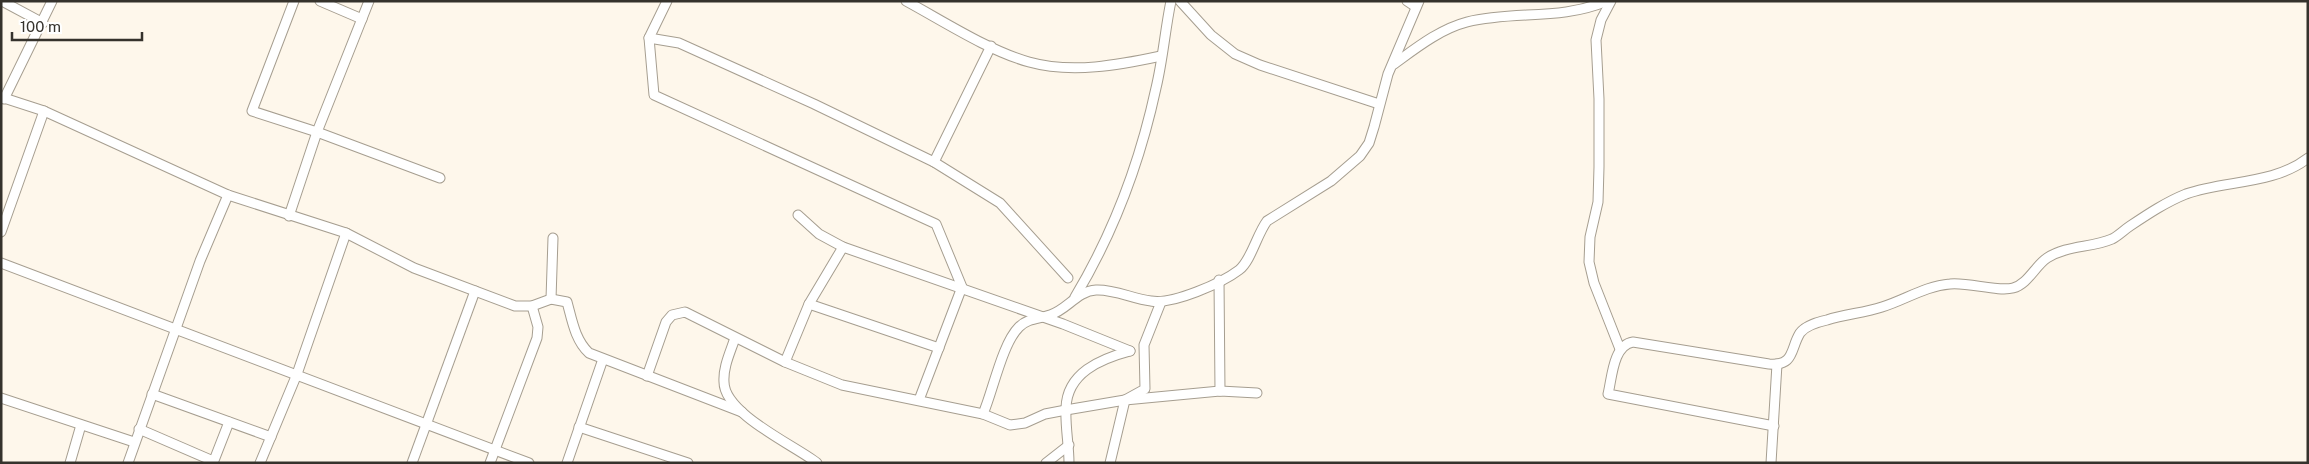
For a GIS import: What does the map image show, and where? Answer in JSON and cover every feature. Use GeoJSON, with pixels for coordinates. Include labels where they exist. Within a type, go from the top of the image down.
{"type":"FeatureCollection","features":[{"type":"Feature","properties":{"kind":"street"},"geometry":{"type":"LineString","coordinates":[[2,1],[43,23]]}},
{"type":"Feature","properties":{"kind":"street"},"geometry":{"type":"LineString","coordinates":[[52,1],[43,23],[3,98],[44,111],[228,195],[346,233],[414,268],[515,306],[532,306],[551,299],[567,302],[582,346],[589,352],[742,412],[776,438],[817,463]]}},
{"type":"Feature","properties":{"kind":"street"},"geometry":{"type":"LineString","coordinates":[[294,1],[252,110],[440,178]]}},
{"type":"Feature","properties":{"kind":"street"},"geometry":{"type":"LineString","coordinates":[[320,1],[362,19]]}},
{"type":"Feature","properties":{"kind":"street"},"geometry":{"type":"LineString","coordinates":[[289,216],[317,132],[369,1]]}},
{"type":"Feature","properties":{"kind":"street"},"geometry":{"type":"LineString","coordinates":[[667,1],[649,38],[654,95],[936,224],[962,288],[919,400]]}},
{"type":"Feature","properties":{"kind":"street"},"geometry":{"type":"LineString","coordinates":[[906,1],[1012,57],[1031,63],[1057,67],[1117,65],[1161,56]]}},
{"type":"Feature","properties":{"kind":"street"},"geometry":{"type":"LineString","coordinates":[[1074,299],[1102,249],[1126,194],[1148,121],[1171,1]]}},
{"type":"Feature","properties":{"kind":"street"},"geometry":{"type":"LineString","coordinates":[[1180,1],[1211,35],[1235,54],[1260,65],[1379,104]]}},
{"type":"Feature","properties":{"kind":"street"},"geometry":{"type":"LineString","coordinates":[[984,414],[1013,335],[1028,320],[1058,311],[1083,294],[1097,290],[1161,302],[1177,299],[1219,280],[1239,270],[1244,265],[1260,231],[1267,221],[1332,180],[1360,156],[1369,143],[1388,74],[1394,64],[1418,4],[1407,1]]}},
{"type":"Feature","properties":{"kind":"street"},"geometry":{"type":"LineString","coordinates":[[1394,64],[1450,28],[1468,22],[1573,12],[1607,1]]}},
{"type":"Feature","properties":{"kind":"street"},"geometry":{"type":"LineString","coordinates":[[1611,1],[1601,20],[1596,40],[1600,114],[1600,167],[1598,202],[1590,238],[1589,262],[1594,283],[1620,349]]}},
{"type":"Feature","properties":{"kind":"street"},"geometry":{"type":"LineString","coordinates":[[649,38],[679,43],[814,104],[934,162],[1000,203],[1068,278]]}},
{"type":"Feature","properties":{"kind":"street"},"geometry":{"type":"LineString","coordinates":[[934,162],[991,46]]}},
{"type":"Feature","properties":{"kind":"street"},"geometry":{"type":"LineString","coordinates":[[1,232],[11,209],[44,111]]}},
{"type":"Feature","properties":{"kind":"street"},"geometry":{"type":"LineString","coordinates":[[1774,426],[1608,394],[1620,349],[1626,344],[1633,342],[1777,364],[1788,359],[1801,332],[1812,324],[1882,307],[1914,294],[1948,284],[1964,283],[2013,288],[2022,283],[2045,259],[2057,252],[2098,245],[2114,238],[2154,210],[2184,195],[2205,188],[2279,174],[2295,168],[2308,158]]}},
{"type":"Feature","properties":{"kind":"street"},"geometry":{"type":"LineString","coordinates":[[128,463],[200,260],[228,195]]}},
{"type":"Feature","properties":{"kind":"street"},"geometry":{"type":"LineString","coordinates":[[1,206],[11,209]]}},
{"type":"Feature","properties":{"kind":"street"},"geometry":{"type":"LineString","coordinates":[[798,215],[819,234],[843,248],[1085,332],[1130,351]]}},
{"type":"Feature","properties":{"kind":"street"},"geometry":{"type":"LineString","coordinates":[[260,463],[296,374],[346,233]]}},
{"type":"Feature","properties":{"kind":"street"},"geometry":{"type":"LineString","coordinates":[[551,299],[553,238]]}},
{"type":"Feature","properties":{"kind":"street"},"geometry":{"type":"LineString","coordinates":[[785,362],[808,304],[843,248]]}},
{"type":"Feature","properties":{"kind":"street"},"geometry":{"type":"LineString","coordinates":[[1,263],[529,463]]}},
{"type":"Feature","properties":{"kind":"street"},"geometry":{"type":"LineString","coordinates":[[1219,280],[1220,391]]}},
{"type":"Feature","properties":{"kind":"street"},"geometry":{"type":"LineString","coordinates":[[412,463],[475,291]]}},
{"type":"Feature","properties":{"kind":"street"},"geometry":{"type":"LineString","coordinates":[[1110,463],[1125,400],[1145,389],[1143,350],[1161,302]]}},
{"type":"Feature","properties":{"kind":"street"},"geometry":{"type":"LineString","coordinates":[[808,304],[939,348]]}},
{"type":"Feature","properties":{"kind":"street"},"geometry":{"type":"LineString","coordinates":[[490,463],[537,338],[538,327],[532,306]]}},
{"type":"Feature","properties":{"kind":"street"},"geometry":{"type":"LineString","coordinates":[[647,376],[666,322],[676,313],[689,313],[785,362],[842,385],[984,414],[1002,423],[1018,424],[1045,414],[1125,400],[1220,391],[1257,393]]}},
{"type":"Feature","properties":{"kind":"street"},"geometry":{"type":"LineString","coordinates":[[735,338],[725,364],[723,385],[742,412]]}},
{"type":"Feature","properties":{"kind":"street"},"geometry":{"type":"LineString","coordinates":[[1069,463],[1066,410],[1068,395],[1078,376],[1101,360],[1130,351],[1143,350]]}},
{"type":"Feature","properties":{"kind":"street"},"geometry":{"type":"LineString","coordinates":[[567,463],[603,359]]}},
{"type":"Feature","properties":{"kind":"street"},"geometry":{"type":"LineString","coordinates":[[1770,463],[1777,364]]}},
{"type":"Feature","properties":{"kind":"street"},"geometry":{"type":"LineString","coordinates":[[152,394],[270,437]]}},
{"type":"Feature","properties":{"kind":"street"},"geometry":{"type":"LineString","coordinates":[[1,398],[134,442]]}},
{"type":"Feature","properties":{"kind":"street"},"geometry":{"type":"LineString","coordinates":[[139,428],[213,462],[229,422]]}},
{"type":"Feature","properties":{"kind":"street"},"geometry":{"type":"LineString","coordinates":[[70,463],[81,425]]}},
{"type":"Feature","properties":{"kind":"street"},"geometry":{"type":"LineString","coordinates":[[579,427],[688,463]]}},
{"type":"Feature","properties":{"kind":"street"},"geometry":{"type":"LineString","coordinates":[[1046,463],[1069,445]]}}]}
